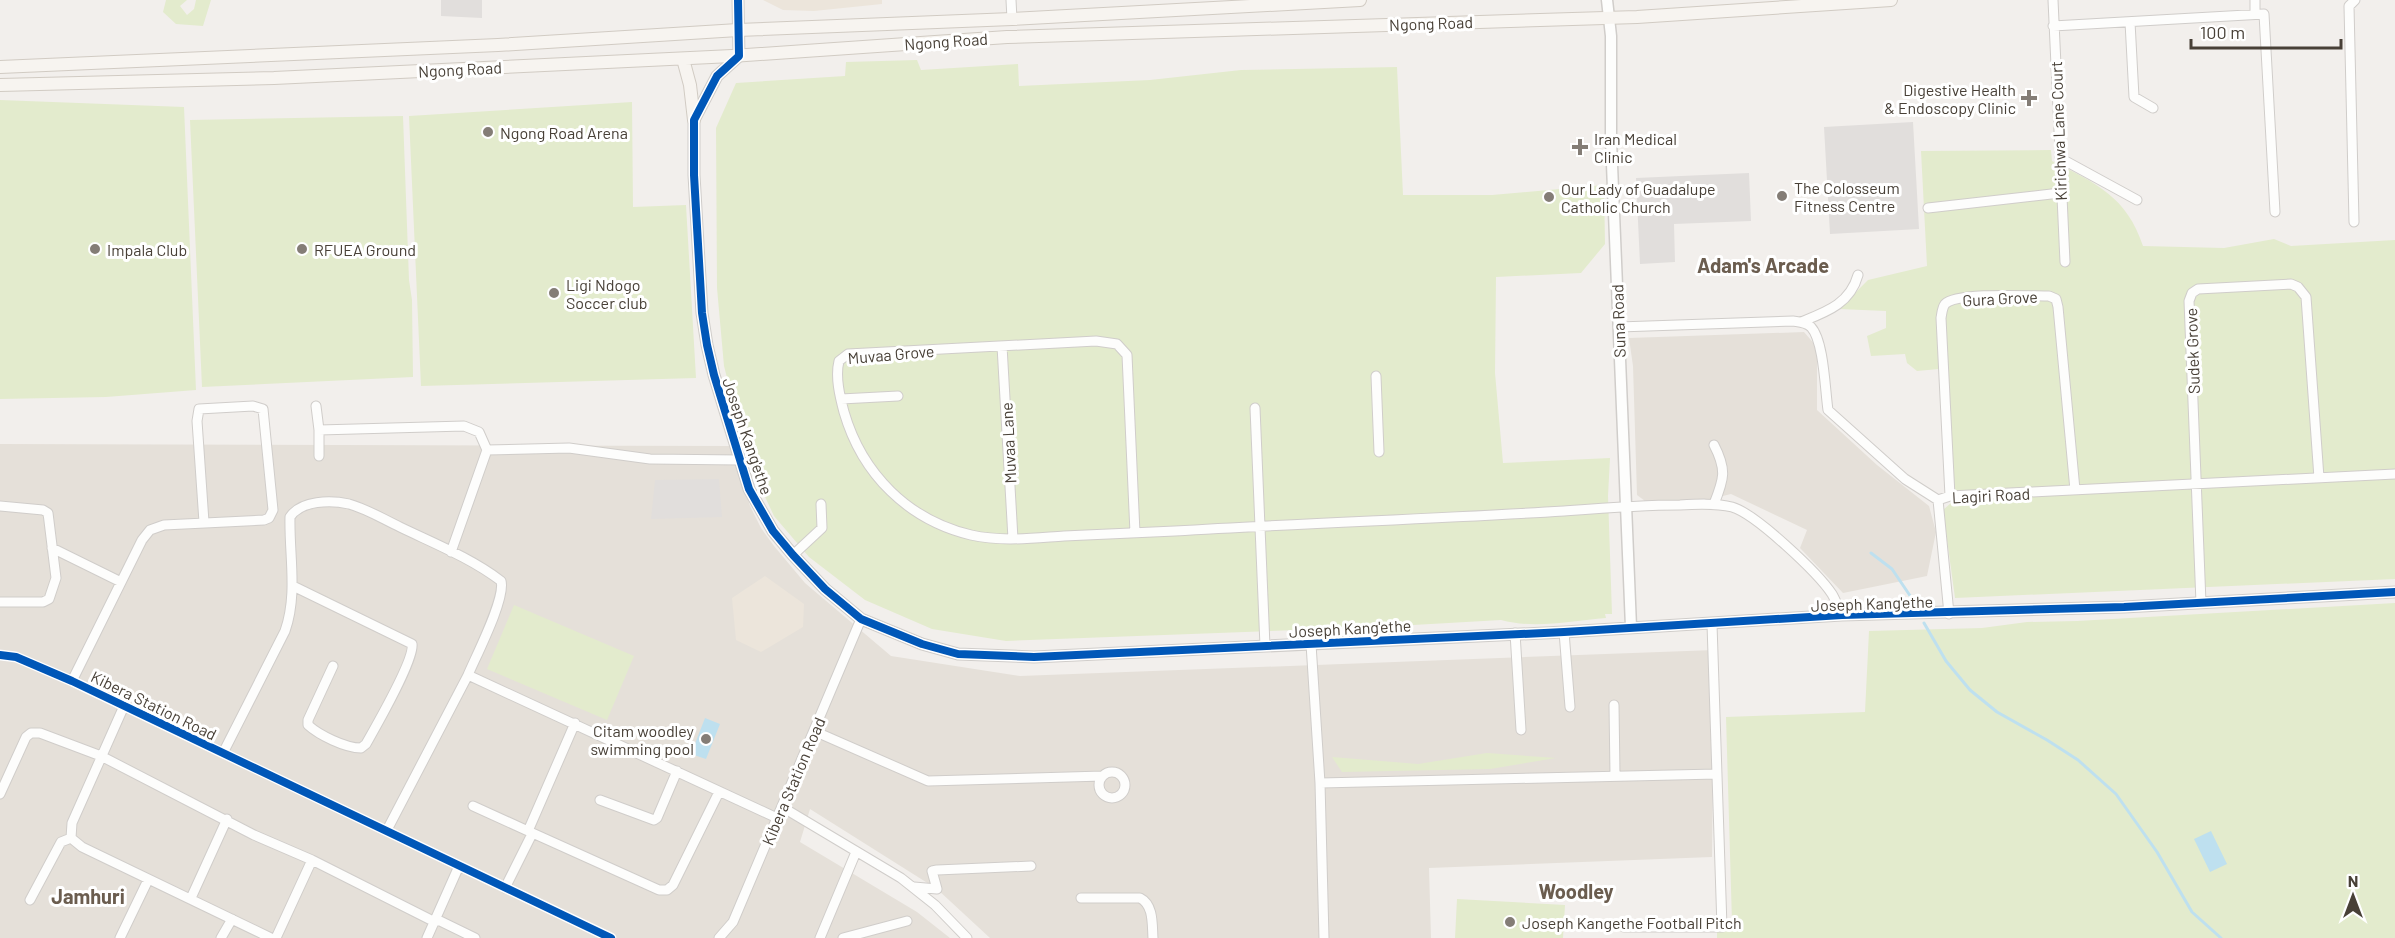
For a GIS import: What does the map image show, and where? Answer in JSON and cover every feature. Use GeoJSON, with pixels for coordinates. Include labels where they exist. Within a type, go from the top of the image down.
{"type":"FeatureCollection","features":[{"type":"Feature","properties":{"kind":"main road","name":"Ngong Road"},"geometry":{"type":"LineString","coordinates":[[0,68],[498,45],[738,30],[1012,19],[1168,6],[1360,0]]}},
{"type":"Feature","properties":{"kind":"main road","name":"Ngong Road"},"geometry":{"type":"LineString","coordinates":[[0,85],[274,78],[739,56],[1007,37],[1717,12],[1891,0]]}},
{"type":"Feature","properties":{"kind":"main road"},"geometry":{"type":"LineString","coordinates":[[683,59],[690,85],[694,120]]}},
{"type":"Feature","properties":{"kind":"street"},"geometry":{"type":"LineString","coordinates":[[694,120],[717,76],[739,56],[738,0]]}},
{"type":"Feature","properties":{"kind":"street"},"geometry":{"type":"LineString","coordinates":[[1011,0],[1012,19]]}},
{"type":"Feature","properties":{"kind":"street","name":"Suna Road"},"geometry":{"type":"LineString","coordinates":[[1607,0],[1611,36],[1611,140],[1631,627]]}},
{"type":"Feature","properties":{"kind":"street","name":"Kirichwa Lane Court"},"geometry":{"type":"LineString","coordinates":[[2053,0],[2060,193],[2065,262]]}},
{"type":"Feature","properties":{"kind":"street"},"geometry":{"type":"LineString","coordinates":[[2255,0],[2255,14]]}},
{"type":"Feature","properties":{"kind":"street"},"geometry":{"type":"LineString","coordinates":[[2354,222],[2349,6],[2355,0]]}},
{"type":"Feature","properties":{"kind":"street"},"geometry":{"type":"LineString","coordinates":[[2053,26],[2264,14],[2275,212]]}},
{"type":"Feature","properties":{"kind":"street"},"geometry":{"type":"LineString","coordinates":[[2130,22],[2133,97],[2153,108]]}},
{"type":"Feature","properties":{"kind":"street","name":"Joseph Kang'ethe"},"geometry":{"type":"LineString","coordinates":[[694,120],[694,175],[702,313],[714,375],[749,489],[762,514],[792,555],[825,589],[861,619],[922,644],[958,654],[1034,657],[1564,632],[1842,615],[1949,614],[2395,592]]}},
{"type":"Feature","properties":{"kind":"street"},"geometry":{"type":"LineString","coordinates":[[2060,158],[2137,200]]}},
{"type":"Feature","properties":{"kind":"street"},"geometry":{"type":"LineString","coordinates":[[1928,208],[2060,193]]}},
{"type":"Feature","properties":{"kind":"street"},"geometry":{"type":"LineString","coordinates":[[1618,327],[1800,322],[1835,307],[1847,297],[1854,287],[1858,274]]}},
{"type":"Feature","properties":{"kind":"street","name":"Sudek Grove"},"geometry":{"type":"LineString","coordinates":[[2201,603],[2189,301],[2192,293],[2198,289],[2291,284],[2298,287],[2306,297],[2319,478]]}},
{"type":"Feature","properties":{"kind":"street","name":"Gura Grove"},"geometry":{"type":"LineString","coordinates":[[1950,496],[1941,318],[1943,307],[1947,302],[1964,297],[2049,296],[2056,299],[2075,490]]}},
{"type":"Feature","properties":{"kind":"street","name":"Lagiri Road"},"geometry":{"type":"LineString","coordinates":[[1800,322],[1810,327],[1817,338],[1828,410],[1905,479],[1938,500],[1950,496],[2395,474]]}},
{"type":"Feature","properties":{"kind":"street","name":"Muvaa Grove"},"geometry":{"type":"LineString","coordinates":[[1108,341],[1117,344],[1126,352],[1135,533],[1013,539],[975,536],[942,526],[918,513],[895,495],[880,480],[856,448],[841,399],[837,367],[841,357],[848,354],[1002,346],[1108,341]]}},
{"type":"Feature","properties":{"kind":"street","name":"Muvaa Lane"},"geometry":{"type":"LineString","coordinates":[[1002,346],[1013,539]]}},
{"type":"Feature","properties":{"kind":"street"},"geometry":{"type":"LineString","coordinates":[[1376,376],[1379,452]]}},
{"type":"Feature","properties":{"kind":"street"},"geometry":{"type":"LineString","coordinates":[[841,399],[898,396]]}},
{"type":"Feature","properties":{"kind":"street"},"geometry":{"type":"LineString","coordinates":[[72,681],[142,540],[150,530],[164,525],[264,520],[271,515],[273,510],[263,409],[253,406],[199,409],[197,421],[204,522]]}},
{"type":"Feature","properties":{"kind":"street"},"geometry":{"type":"LineString","coordinates":[[316,406],[319,456]]}},
{"type":"Feature","properties":{"kind":"street"},"geometry":{"type":"LineString","coordinates":[[1255,408],[1265,646]]}},
{"type":"Feature","properties":{"kind":"street"},"geometry":{"type":"LineString","coordinates":[[319,430],[464,426],[479,432],[487,450],[451,552]]}},
{"type":"Feature","properties":{"kind":"street"},"geometry":{"type":"LineString","coordinates":[[1714,445],[1722,461],[1724,477],[1714,504]]}},
{"type":"Feature","properties":{"kind":"street"},"geometry":{"type":"LineString","coordinates":[[487,450],[569,448],[650,459],[741,460]]}},
{"type":"Feature","properties":{"kind":"street"},"geometry":{"type":"LineString","coordinates":[[1938,500],[1949,614]]}},
{"type":"Feature","properties":{"kind":"street"},"geometry":{"type":"LineString","coordinates":[[223,753],[285,631],[290,616],[293,586],[290,517],[298,507],[306,504],[350,505],[451,552],[496,577],[502,585],[486,634],[468,675],[387,830]]}},
{"type":"Feature","properties":{"kind":"street"},"geometry":{"type":"LineString","coordinates":[[792,555],[822,528],[821,504]]}},
{"type":"Feature","properties":{"kind":"street"},"geometry":{"type":"LineString","coordinates":[[1135,533],[1714,504],[1739,509],[1766,528],[1814,572],[1832,595],[1842,615]]}},
{"type":"Feature","properties":{"kind":"street"},"geometry":{"type":"LineString","coordinates":[[0,506],[46,511],[50,518],[56,578],[49,598],[43,602],[0,602]]}},
{"type":"Feature","properties":{"kind":"street"},"geometry":{"type":"LineString","coordinates":[[52,548],[121,582]]}},
{"type":"Feature","properties":{"kind":"street"},"geometry":{"type":"LineString","coordinates":[[293,586],[412,644],[412,653],[395,689],[366,744],[361,748],[350,747],[313,730],[308,725],[308,720],[333,666]]}},
{"type":"Feature","properties":{"kind":"street","name":"Kibera Station Road"},"geometry":{"type":"LineString","coordinates":[[718,938],[733,922],[861,619]]}},
{"type":"Feature","properties":{"kind":"street"},"geometry":{"type":"LineString","coordinates":[[1712,624],[1722,938]]}},
{"type":"Feature","properties":{"kind":"street"},"geometry":{"type":"LineString","coordinates":[[1564,632],[1570,707]]}},
{"type":"Feature","properties":{"kind":"street"},"geometry":{"type":"LineString","coordinates":[[1515,633],[1521,730]]}},
{"type":"Feature","properties":{"kind":"street"},"geometry":{"type":"LineString","coordinates":[[1311,644],[1320,783],[1324,938]]}},
{"type":"Feature","properties":{"kind":"street","name":"Kibera Station Road"},"geometry":{"type":"LineString","coordinates":[[0,655],[16,657],[72,681],[459,866]]}},
{"type":"Feature","properties":{"kind":"street"},"geometry":{"type":"LineString","coordinates":[[468,675],[777,818]]}},
{"type":"Feature","properties":{"kind":"street"},"geometry":{"type":"LineString","coordinates":[[1614,705],[1615,775]]}},
{"type":"Feature","properties":{"kind":"street"},"geometry":{"type":"LineString","coordinates":[[124,706],[72,823],[72,838],[82,847],[271,938]]}},
{"type":"Feature","properties":{"kind":"street"},"geometry":{"type":"LineString","coordinates":[[505,888],[575,723]]}},
{"type":"Feature","properties":{"kind":"street"},"geometry":{"type":"LineString","coordinates":[[814,731],[928,781],[1103,776]]}},
{"type":"Feature","properties":{"kind":"street"},"geometry":{"type":"LineString","coordinates":[[0,794],[26,737],[31,733],[40,733],[101,756],[254,834],[475,938]]}},
{"type":"Feature","properties":{"kind":"street"},"geometry":{"type":"LineString","coordinates":[[600,800],[654,820],[657,818],[677,771]]}},
{"type":"Feature","properties":{"kind":"street"},"geometry":{"type":"LineString","coordinates":[[1320,783],[1717,774]]}},
{"type":"Feature","properties":{"kind":"street"},"geometry":{"type":"LineString","coordinates":[[473,806],[619,874],[659,890],[667,890],[673,885],[719,792]]}},
{"type":"Feature","properties":{"kind":"street"},"geometry":{"type":"LineString","coordinates":[[782,807],[887,869],[913,887],[967,938]]}},
{"type":"Feature","properties":{"kind":"street"},"geometry":{"type":"LineString","coordinates":[[190,898],[227,819]]}},
{"type":"Feature","properties":{"kind":"street"},"geometry":{"type":"LineString","coordinates":[[30,900],[61,842],[72,838]]}},
{"type":"Feature","properties":{"kind":"street"},"geometry":{"type":"LineString","coordinates":[[822,938],[856,852]]}},
{"type":"Feature","properties":{"kind":"street"},"geometry":{"type":"LineString","coordinates":[[276,938],[312,860]]}},
{"type":"Feature","properties":{"kind":"street"},"geometry":{"type":"LineString","coordinates":[[427,938],[459,866],[611,938]]}},
{"type":"Feature","properties":{"kind":"street"},"geometry":{"type":"LineString","coordinates":[[913,887],[937,889],[932,871],[936,870],[1031,866]]}},
{"type":"Feature","properties":{"kind":"street"},"geometry":{"type":"LineString","coordinates":[[120,938],[148,880]]}},
{"type":"Feature","properties":{"kind":"street"},"geometry":{"type":"LineString","coordinates":[[1080,898],[1145,900],[1150,908],[1153,938]]}},
{"type":"Feature","properties":{"kind":"street"},"geometry":{"type":"LineString","coordinates":[[221,938],[232,919]]}},
{"type":"Feature","properties":{"kind":"street"},"geometry":{"type":"LineString","coordinates":[[843,938],[907,921]]}},
{"type":"Feature","properties":{"kind":"street"},"geometry":{"type":"LineString","coordinates":[[1624,927],[1664,933],[1722,927]]}},
{"type":"Feature","properties":{"kind":"shaded area"},"geometry":{"type":"Polygon","coordinates":[[[441,0],[482,0],[482,18],[441,16],[441,0]]]}},
{"type":"Feature","properties":{"kind":"shaded area"},"geometry":{"type":"Polygon","coordinates":[[[763,0],[882,0],[882,4],[814,11],[783,10],[763,0]]]}},
{"type":"Feature","properties":{"kind":"shaded area"},"geometry":{"type":"Polygon","coordinates":[[[1913,122],[1919,229],[1830,234],[1824,127],[1913,122]]]}},
{"type":"Feature","properties":{"kind":"shaded area"},"geometry":{"type":"Polygon","coordinates":[[[1749,173],[1751,221],[1674,224],[1675,262],[1640,264],[1636,178],[1749,173]]]}},
{"type":"Feature","properties":{"kind":"shaded area"},"geometry":{"type":"Polygon","coordinates":[[[1804,332],[1817,347],[1817,410],[1877,465],[1929,506],[1936,532],[1927,576],[1843,593],[1800,548],[1807,530],[1731,494],[1698,502],[1645,501],[1637,495],[1633,366],[1629,338],[1804,332]]]}},
{"type":"Feature","properties":{"kind":"shaded area"},"geometry":{"type":"Polygon","coordinates":[[[0,444],[732,446],[750,506],[761,528],[774,546],[805,583],[891,656],[1020,676],[1714,650],[1712,857],[1429,868],[1431,938],[990,938],[937,889],[810,809],[800,842],[917,912],[950,938],[0,938],[0,444]]]}},
{"type":"Feature","properties":{"kind":"shaded area"},"geometry":{"type":"Polygon","coordinates":[[[719,479],[722,517],[651,519],[655,480],[719,479]]]}},
{"type":"Feature","properties":{"kind":"shaded area"},"geometry":{"type":"Polygon","coordinates":[[[765,576],[804,604],[803,627],[761,652],[736,640],[732,598],[765,576]]]}},
{"type":"Feature","properties":{"kind":"green space"},"geometry":{"type":"Polygon","coordinates":[[[166,0],[187,0],[180,6],[187,15],[194,9],[196,0],[211,0],[203,26],[176,24],[163,12],[166,0]]]}},
{"type":"Feature","properties":{"kind":"green space"},"geometry":{"type":"Polygon","coordinates":[[[917,60],[921,70],[1018,64],[1019,86],[1150,80],[1241,70],[1397,67],[1403,195],[1492,195],[1604,185],[1605,244],[1581,273],[1496,277],[1495,373],[1503,463],[1610,458],[1608,496],[1612,614],[1605,614],[1606,618],[1539,624],[1501,620],[1006,641],[932,629],[865,600],[809,557],[774,516],[748,460],[724,366],[717,288],[716,128],[736,83],[845,76],[846,62],[917,60]]]}},
{"type":"Feature","properties":{"kind":"green space","name":"Impala Club"},"geometry":{"type":"Polygon","coordinates":[[[0,100],[184,107],[196,390],[106,397],[0,399],[0,100]]]}},
{"type":"Feature","properties":{"kind":"green space","name":"Ligi Ndogo Soccer club"},"geometry":{"type":"Polygon","coordinates":[[[632,102],[633,207],[686,205],[696,378],[421,386],[409,116],[632,102]]]}},
{"type":"Feature","properties":{"kind":"green space","name":"RFUEA Ground"},"geometry":{"type":"Polygon","coordinates":[[[403,116],[409,280],[412,300],[413,377],[202,387],[190,120],[403,116]]]}},
{"type":"Feature","properties":{"kind":"green space"},"geometry":{"type":"Polygon","coordinates":[[[2051,150],[2052,161],[2096,185],[2119,203],[2136,229],[2143,246],[2224,248],[2274,239],[2291,246],[2395,240],[2395,579],[1955,598],[1943,510],[1951,503],[1939,369],[1917,371],[1907,363],[1905,354],[1871,356],[1867,336],[1886,328],[1886,311],[1839,309],[1868,280],[1927,266],[1921,151],[2051,150]]]}},
{"type":"Feature","properties":{"kind":"green space"},"geometry":{"type":"Polygon","coordinates":[[[2395,603],[2395,938],[1717,938],[1717,923],[1732,922],[1726,717],[1865,712],[1869,631],[1982,628],[2027,622],[2395,603]]]}},
{"type":"Feature","properties":{"kind":"green space"},"geometry":{"type":"Polygon","coordinates":[[[514,605],[634,656],[607,720],[487,669],[514,605]]]}},
{"type":"Feature","properties":{"kind":"green space"},"geometry":{"type":"Polygon","coordinates":[[[1487,753],[1556,758],[1490,769],[1342,772],[1332,757],[1418,764],[1487,753]]]}},
{"type":"Feature","properties":{"kind":"green space","name":"Joseph Kangethe Football Pitch"},"geometry":{"type":"Polygon","coordinates":[[[1457,899],[1565,905],[1563,938],[1455,938],[1457,899]]]}},
{"type":"Feature","properties":{"kind":"water","name":"Citam woodley swimming pool"},"geometry":{"type":"Polygon","coordinates":[[[705,718],[720,724],[706,759],[691,754],[705,718]]]}},
{"type":"Feature","properties":{"kind":"water"},"geometry":{"type":"Polygon","coordinates":[[[2211,831],[2227,864],[2210,872],[2194,839],[2211,831]]]}},
{"type":"Feature","properties":{"kind":"waterway"},"geometry":{"type":"LineString","coordinates":[[1871,553],[1892,569],[1917,606]]}},
{"type":"Feature","properties":{"kind":"waterway"},"geometry":{"type":"LineString","coordinates":[[1924,623],[1946,661],[1970,690],[1997,712],[2078,760],[2116,794],[2157,852],[2192,912],[2221,938]]}},
{"type":"Feature","properties":{"kind":"cycle path"},"geometry":{"type":"LineString","coordinates":[[738,0],[739,56],[717,76],[694,120],[694,175],[702,313],[714,375],[749,489],[773,531],[825,589],[861,619],[922,644],[958,654],[1034,657],[1564,632],[1842,615],[2124,607],[2395,592]]}},
{"type":"Feature","properties":{"kind":"cycle path"},"geometry":{"type":"LineString","coordinates":[[0,655],[16,657],[72,681],[611,938]]}},
{"type":"Feature","properties":{"kind":"place","name":"Digestive Health & Endoscopy Clinic"},"geometry":{"type":"Point","coordinates":[2029,98]}},
{"type":"Feature","properties":{"kind":"place","name":"Ngong Road Arena"},"geometry":{"type":"Point","coordinates":[488,132]}},
{"type":"Feature","properties":{"kind":"place","name":"Iran Medical Clinic"},"geometry":{"type":"Point","coordinates":[1580,147]}},
{"type":"Feature","properties":{"kind":"place","name":"The Colosseum Fitness Centre"},"geometry":{"type":"Point","coordinates":[1782,196]}},
{"type":"Feature","properties":{"kind":"place","name":"Our Lady of Guadalupe Catholic Church"},"geometry":{"type":"Point","coordinates":[1549,197]}},
{"type":"Feature","properties":{"kind":"place","name":"Impala Club"},"geometry":{"type":"Point","coordinates":[95,249]}},
{"type":"Feature","properties":{"kind":"place","name":"RFUEA Ground"},"geometry":{"type":"Point","coordinates":[302,249]}},
{"type":"Feature","properties":{"kind":"place","name":"Ligi Ndogo Soccer club"},"geometry":{"type":"Point","coordinates":[554,293]}},
{"type":"Feature","properties":{"kind":"place","name":"Citam woodley swimming pool"},"geometry":{"type":"Point","coordinates":[706,739]}},
{"type":"Feature","properties":{"kind":"place","name":"Joseph Kangethe Football Pitch"},"geometry":{"type":"Point","coordinates":[1510,922]}},
{"type":"Feature","properties":{"kind":"district","name":"Adam's Arcade"},"geometry":{"type":"Point","coordinates":[1763,265]}},
{"type":"Feature","properties":{"kind":"district","name":"Woodley"},"geometry":{"type":"Point","coordinates":[1576,891]}},
{"type":"Feature","properties":{"kind":"district","name":"Jamhuri"},"geometry":{"type":"Point","coordinates":[88,896]}}]}
